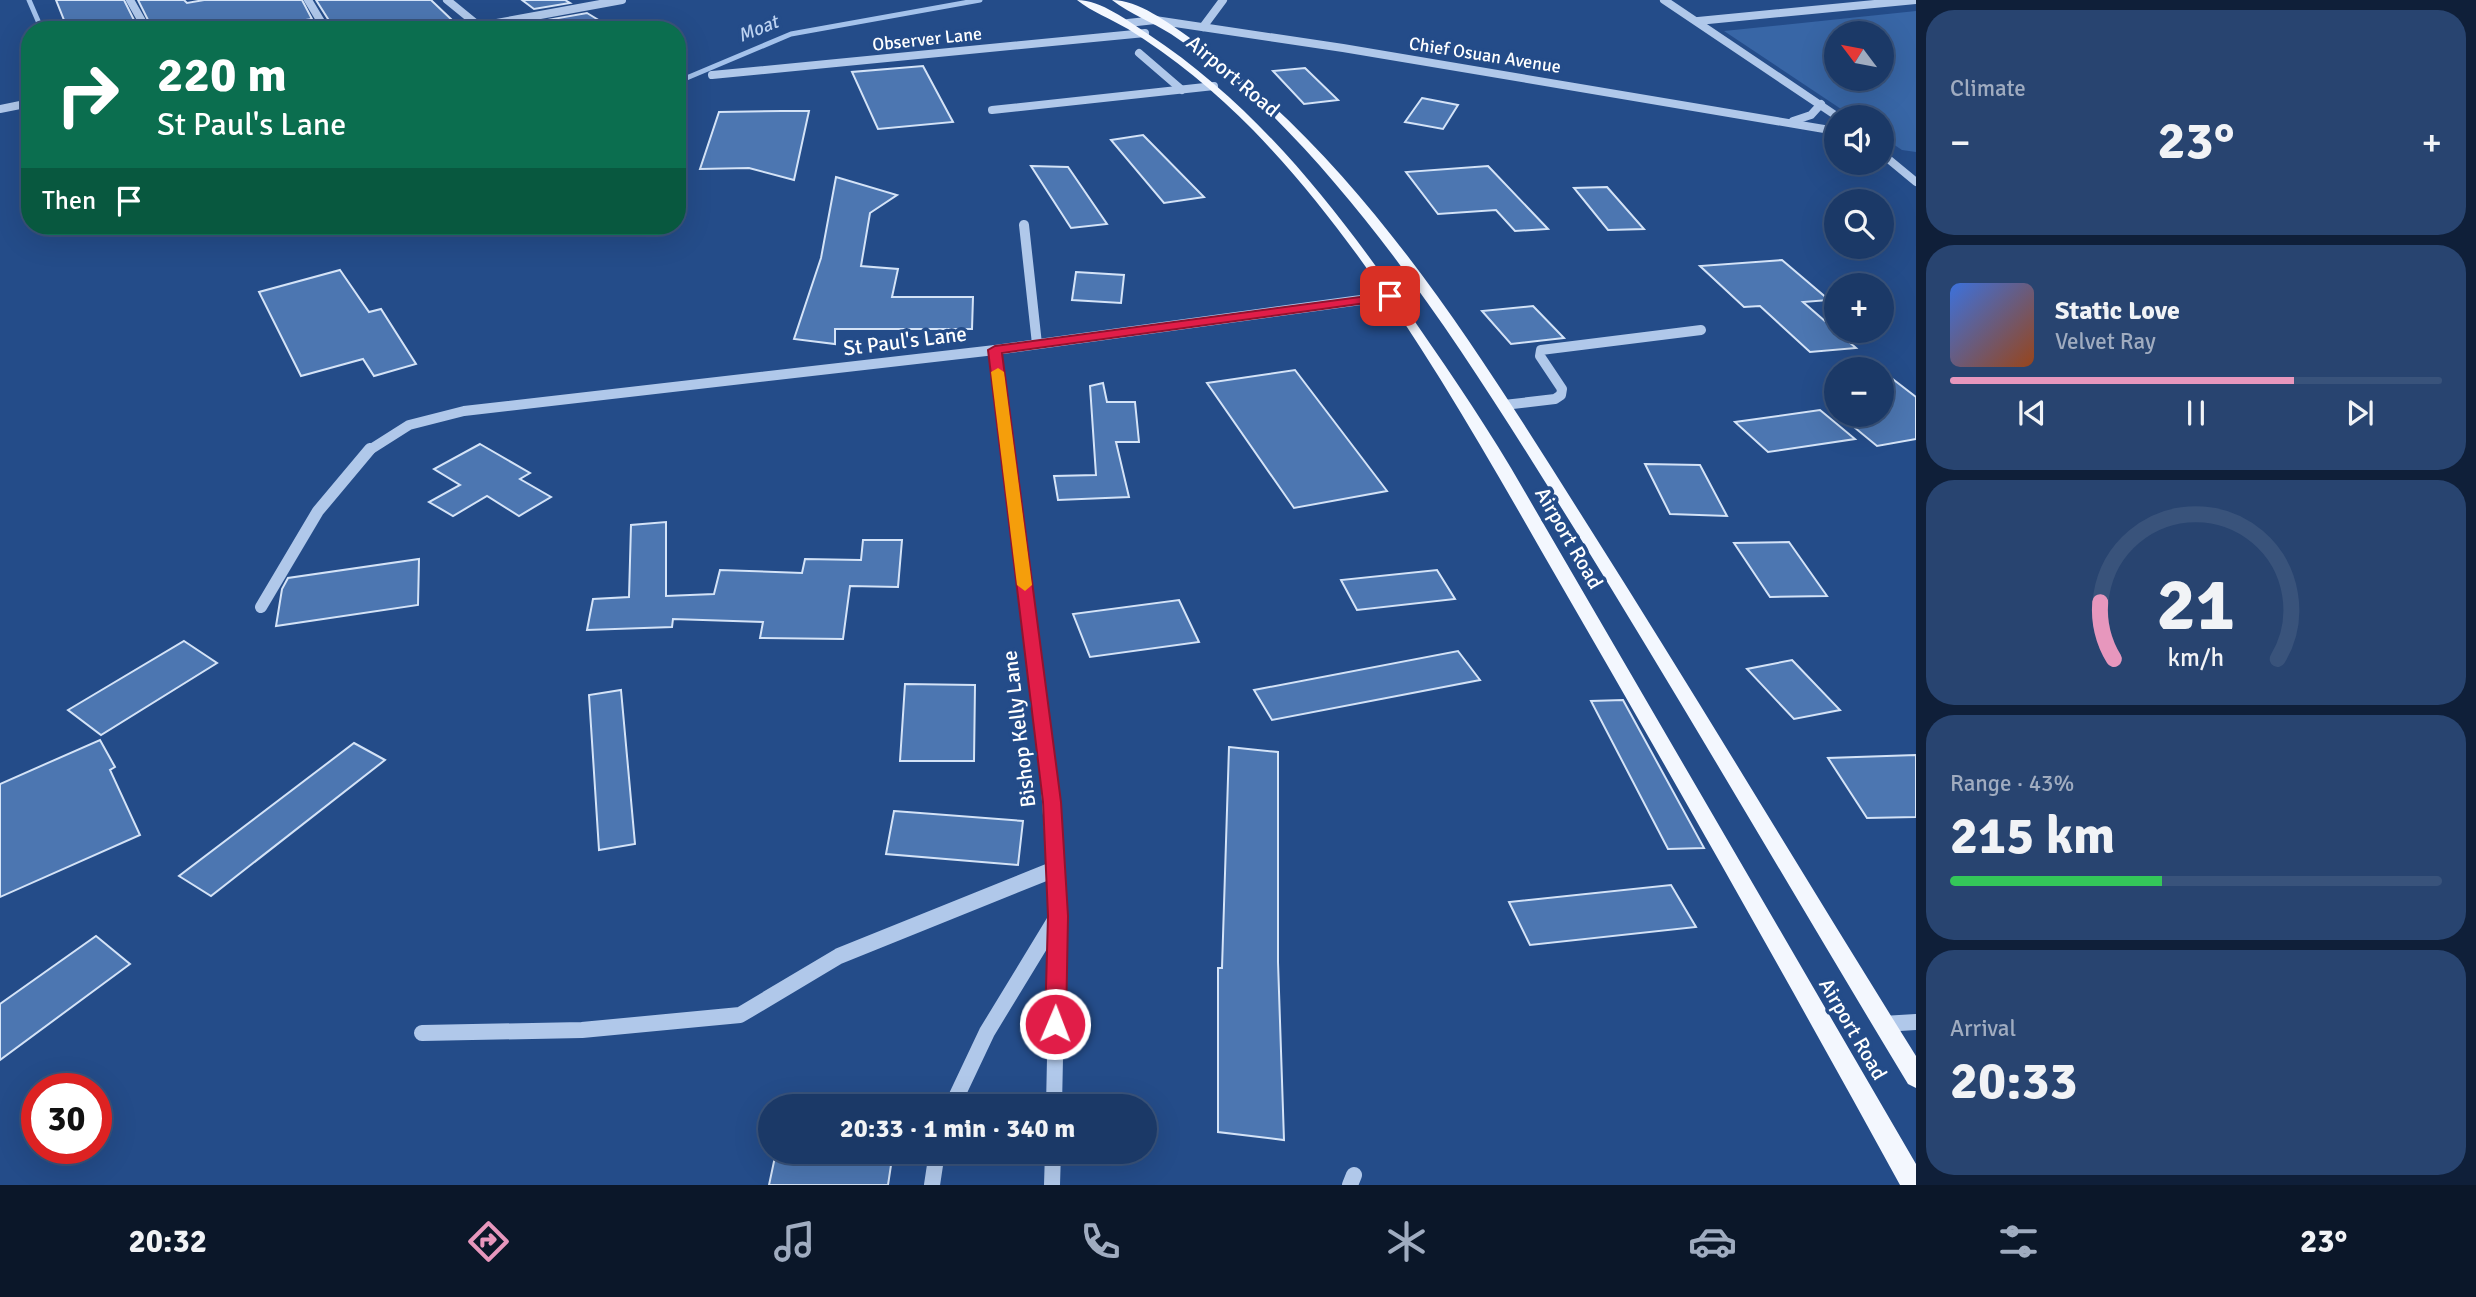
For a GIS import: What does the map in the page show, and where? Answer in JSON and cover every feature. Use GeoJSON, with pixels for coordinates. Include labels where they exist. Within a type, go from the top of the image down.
{"type":"FeatureCollection","features":[{"type":"Feature","properties":{"kind":"main road","name":"Airport Road"},"geometry":{"type":"LineString","coordinates":[[1082,0],[1128,23],[1150,27],[1243,85],[1339,178],[1434,302],[1550,474],[1916,1077]]}},
{"type":"Feature","properties":{"kind":"main road","name":"Airport Road"},"geometry":{"type":"LineString","coordinates":[[1116,0],[1150,27],[1268,136],[1306,180],[1455,388],[1661,740],[1914,1185]]}},
{"type":"Feature","properties":{"kind":"street"},"geometry":{"type":"LineString","coordinates":[[130,0],[142,21]]}},
{"type":"Feature","properties":{"kind":"street"},"geometry":{"type":"LineString","coordinates":[[308,0],[321,21]]}},
{"type":"Feature","properties":{"kind":"street"},"geometry":{"type":"LineString","coordinates":[[447,0],[472,21]]}},
{"type":"Feature","properties":{"kind":"street"},"geometry":{"type":"LineString","coordinates":[[506,21],[622,0]]}},
{"type":"Feature","properties":{"kind":"street"},"geometry":{"type":"LineString","coordinates":[[1203,27],[1223,0]]}},
{"type":"Feature","properties":{"kind":"street"},"geometry":{"type":"LineString","coordinates":[[1664,0],[1824,106]]}},
{"type":"Feature","properties":{"kind":"street"},"geometry":{"type":"LineString","coordinates":[[1698,21],[1916,0]]}},
{"type":"Feature","properties":{"kind":"street","name":"Chief Osuan Avenue"},"geometry":{"type":"LineString","coordinates":[[1150,27],[1203,27],[1824,129]]}},
{"type":"Feature","properties":{"kind":"street","name":"Observer Lane"},"geometry":{"type":"LineString","coordinates":[[712,75],[1150,27]]}},
{"type":"Feature","properties":{"kind":"street"},"geometry":{"type":"LineString","coordinates":[[1139,53],[1182,90]]}},
{"type":"Feature","properties":{"kind":"street"},"geometry":{"type":"LineString","coordinates":[[992,110],[1214,86]]}},
{"type":"Feature","properties":{"kind":"street"},"geometry":{"type":"LineString","coordinates":[[1789,122],[1811,115],[1821,104]]}},
{"type":"Feature","properties":{"kind":"street"},"geometry":{"type":"LineString","coordinates":[[0,109],[21,105]]}},
{"type":"Feature","properties":{"kind":"street"},"geometry":{"type":"LineString","coordinates":[[1894,164],[1916,182]]}},
{"type":"Feature","properties":{"kind":"street"},"geometry":{"type":"LineString","coordinates":[[1024,225],[1037,344]]}},
{"type":"Feature","properties":{"kind":"street","name":"St Paul's Lane"},"geometry":{"type":"LineString","coordinates":[[261,607],[350,466],[394,431],[428,418],[464,411],[995,350],[1390,296]]}},
{"type":"Feature","properties":{"kind":"street"},"geometry":{"type":"LineString","coordinates":[[1504,405],[1555,400],[1561,395],[1562,389],[1540,356],[1541,350],[1701,330]]}},
{"type":"Feature","properties":{"kind":"street","name":"Bishop Kelly Lane"},"geometry":{"type":"LineString","coordinates":[[995,350],[1052,802],[1058,916],[1054,1094]]}},
{"type":"Feature","properties":{"kind":"street"},"geometry":{"type":"LineString","coordinates":[[422,1033],[582,1030],[740,1015],[839,956],[1055,870]]}},
{"type":"Feature","properties":{"kind":"street"},"geometry":{"type":"LineString","coordinates":[[958,1094],[987,1032],[1058,916]]}},
{"type":"Feature","properties":{"kind":"street"},"geometry":{"type":"LineString","coordinates":[[1883,1024],[1916,1022]]}},
{"type":"Feature","properties":{"kind":"street"},"geometry":{"type":"LineString","coordinates":[[932,1185],[935,1164]]}},
{"type":"Feature","properties":{"kind":"street"},"geometry":{"type":"LineString","coordinates":[[1052,1185],[1053,1164]]}},
{"type":"Feature","properties":{"kind":"shaded area"},"geometry":{"type":"Polygon","coordinates":[[[1916,11],[1916,152],[1902,150],[1894,145],[1894,105],[1835,105],[1724,31],[1916,11]]]}},
{"type":"Feature","properties":{"kind":"building"},"geometry":{"type":"Polygon","coordinates":[[[56,0],[124,0],[134,21],[64,21],[56,0]]]}},
{"type":"Feature","properties":{"kind":"building"},"geometry":{"type":"Polygon","coordinates":[[[138,0],[184,0],[187,3],[204,0],[302,0],[312,19],[299,21],[148,21],[138,0]]]}},
{"type":"Feature","properties":{"kind":"building"},"geometry":{"type":"Polygon","coordinates":[[[316,0],[431,0],[453,21],[329,21],[316,0]]]}},
{"type":"Feature","properties":{"kind":"building"},"geometry":{"type":"Polygon","coordinates":[[[522,0],[565,0],[570,3],[534,9],[522,0]]]}},
{"type":"Feature","properties":{"kind":"building"},"geometry":{"type":"Polygon","coordinates":[[[587,13],[600,21],[548,21],[587,13]]]}},
{"type":"Feature","properties":{"kind":"building"},"geometry":{"type":"Polygon","coordinates":[[[923,66],[953,122],[878,129],[852,72],[923,66]]]}},
{"type":"Feature","properties":{"kind":"building"},"geometry":{"type":"Polygon","coordinates":[[[1305,68],[1338,100],[1304,104],[1273,71],[1305,68]]]}},
{"type":"Feature","properties":{"kind":"building"},"geometry":{"type":"Polygon","coordinates":[[[1422,98],[1458,105],[1443,129],[1405,122],[1422,98]]]}},
{"type":"Feature","properties":{"kind":"building"},"geometry":{"type":"Polygon","coordinates":[[[809,111],[794,180],[749,168],[700,169],[719,112],[809,111]]]}},
{"type":"Feature","properties":{"kind":"building"},"geometry":{"type":"Polygon","coordinates":[[[1143,135],[1204,197],[1164,203],[1111,140],[1143,135]]]}},
{"type":"Feature","properties":{"kind":"building"},"geometry":{"type":"Polygon","coordinates":[[[1031,166],[1068,167],[1107,224],[1071,228],[1031,166]]]}},
{"type":"Feature","properties":{"kind":"building"},"geometry":{"type":"Polygon","coordinates":[[[1488,166],[1548,229],[1515,231],[1496,210],[1438,214],[1406,172],[1488,166]]]}},
{"type":"Feature","properties":{"kind":"building"},"geometry":{"type":"Polygon","coordinates":[[[836,177],[897,195],[870,213],[861,266],[898,269],[892,297],[973,297],[972,329],[835,329],[835,344],[794,339],[821,258],[836,177]]]}},
{"type":"Feature","properties":{"kind":"building"},"geometry":{"type":"Polygon","coordinates":[[[1607,187],[1644,229],[1608,230],[1574,188],[1607,187]]]}},
{"type":"Feature","properties":{"kind":"building"},"geometry":{"type":"Polygon","coordinates":[[[1782,260],[1824,296],[1824,300],[1803,302],[1824,320],[1824,343],[1850,343],[1856,348],[1810,352],[1760,306],[1744,307],[1700,266],[1782,260]]]}},
{"type":"Feature","properties":{"kind":"building"},"geometry":{"type":"Polygon","coordinates":[[[340,270],[369,312],[381,309],[416,364],[374,376],[363,359],[301,376],[259,292],[340,270]]]}},
{"type":"Feature","properties":{"kind":"building"},"geometry":{"type":"Polygon","coordinates":[[[1076,272],[1124,275],[1121,303],[1072,300],[1076,272]]]}},
{"type":"Feature","properties":{"kind":"building"},"geometry":{"type":"Polygon","coordinates":[[[1533,306],[1564,338],[1511,344],[1482,311],[1533,306]]]}},
{"type":"Feature","properties":{"kind":"building"},"geometry":{"type":"Polygon","coordinates":[[[1295,370],[1387,491],[1294,508],[1207,383],[1295,370]]]}},
{"type":"Feature","properties":{"kind":"building"},"geometry":{"type":"Polygon","coordinates":[[[1894,380],[1916,397],[1916,439],[1877,446],[1854,427],[1894,427],[1894,380]]]}},
{"type":"Feature","properties":{"kind":"building"},"geometry":{"type":"Polygon","coordinates":[[[1103,383],[1107,402],[1135,402],[1139,442],[1116,442],[1129,497],[1058,500],[1054,476],[1096,475],[1090,386],[1103,383]]]}},
{"type":"Feature","properties":{"kind":"building"},"geometry":{"type":"Polygon","coordinates":[[[1820,410],[1824,413],[1824,427],[1841,427],[1855,439],[1768,452],[1735,422],[1820,410]]]}},
{"type":"Feature","properties":{"kind":"building"},"geometry":{"type":"Polygon","coordinates":[[[480,444],[530,473],[520,479],[551,497],[519,516],[487,496],[453,516],[429,502],[460,485],[434,469],[480,444]]]}},
{"type":"Feature","properties":{"kind":"building"},"geometry":{"type":"Polygon","coordinates":[[[1645,464],[1700,465],[1727,516],[1670,514],[1645,464]]]}},
{"type":"Feature","properties":{"kind":"building"},"geometry":{"type":"Polygon","coordinates":[[[666,522],[666,596],[714,594],[720,570],[802,573],[805,559],[861,560],[863,540],[902,540],[898,587],[850,586],[843,639],[760,638],[763,622],[673,619],[672,627],[587,630],[593,599],[629,597],[631,525],[666,522]]]}},
{"type":"Feature","properties":{"kind":"building"},"geometry":{"type":"Polygon","coordinates":[[[1789,542],[1827,596],[1770,597],[1734,543],[1789,542]]]}},
{"type":"Feature","properties":{"kind":"building"},"geometry":{"type":"Polygon","coordinates":[[[419,559],[418,605],[276,626],[282,589],[288,578],[419,559]]]}},
{"type":"Feature","properties":{"kind":"building"},"geometry":{"type":"Polygon","coordinates":[[[1437,570],[1455,599],[1357,610],[1341,580],[1437,570]]]}},
{"type":"Feature","properties":{"kind":"building"},"geometry":{"type":"Polygon","coordinates":[[[1179,600],[1199,642],[1090,657],[1073,614],[1179,600]]]}},
{"type":"Feature","properties":{"kind":"building"},"geometry":{"type":"Polygon","coordinates":[[[184,641],[217,663],[101,735],[68,710],[184,641]]]}},
{"type":"Feature","properties":{"kind":"building"},"geometry":{"type":"Polygon","coordinates":[[[1458,651],[1480,680],[1272,720],[1254,690],[1458,651]]]}},
{"type":"Feature","properties":{"kind":"building"},"geometry":{"type":"Polygon","coordinates":[[[1792,660],[1840,710],[1794,719],[1747,669],[1792,660]]]}},
{"type":"Feature","properties":{"kind":"building"},"geometry":{"type":"Polygon","coordinates":[[[905,684],[975,685],[974,761],[900,761],[905,684]]]}},
{"type":"Feature","properties":{"kind":"building"},"geometry":{"type":"Polygon","coordinates":[[[621,690],[635,844],[599,850],[589,695],[621,690]]]}},
{"type":"Feature","properties":{"kind":"building"},"geometry":{"type":"Polygon","coordinates":[[[1623,700],[1704,848],[1668,849],[1591,701],[1623,700]]]}},
{"type":"Feature","properties":{"kind":"building"},"geometry":{"type":"Polygon","coordinates":[[[100,740],[115,767],[110,770],[140,835],[0,897],[0,784],[100,740]]]}},
{"type":"Feature","properties":{"kind":"building"},"geometry":{"type":"Polygon","coordinates":[[[354,743],[385,760],[211,896],[179,876],[354,743]]]}},
{"type":"Feature","properties":{"kind":"building"},"geometry":{"type":"Polygon","coordinates":[[[1229,747],[1278,752],[1278,962],[1284,1140],[1218,1132],[1218,968],[1222,968],[1229,747]]]}},
{"type":"Feature","properties":{"kind":"building"},"geometry":{"type":"Polygon","coordinates":[[[1916,755],[1916,817],[1867,818],[1828,758],[1916,755]]]}},
{"type":"Feature","properties":{"kind":"building"},"geometry":{"type":"Polygon","coordinates":[[[894,811],[1023,821],[1018,865],[886,854],[894,811]]]}},
{"type":"Feature","properties":{"kind":"building"},"geometry":{"type":"Polygon","coordinates":[[[1671,885],[1696,927],[1530,945],[1509,902],[1671,885]]]}},
{"type":"Feature","properties":{"kind":"building"},"geometry":{"type":"Polygon","coordinates":[[[96,936],[130,964],[0,1060],[0,1004],[96,936]]]}},
{"type":"Feature","properties":{"kind":"building"},"geometry":{"type":"Polygon","coordinates":[[[773,1164],[891,1164],[888,1185],[769,1185],[773,1164]]]}},
{"type":"Feature","properties":{"kind":"waterway","name":"Moat"},"geometry":{"type":"LineString","coordinates":[[29,0],[38,21]]}},
{"type":"Feature","properties":{"kind":"waterway","name":"Moat"},"geometry":{"type":"LineString","coordinates":[[686,78],[791,34],[980,0]]}},
{"type":"Feature","properties":{"kind":"slow traffic"},"geometry":{"type":"LineString","coordinates":[[998,372],[1025,585]]}},
{"type":"Feature","properties":{"kind":"route"},"geometry":{"type":"LineString","coordinates":[[1055,1024],[1058,916],[1052,802],[995,350],[1390,296]]}}]}
